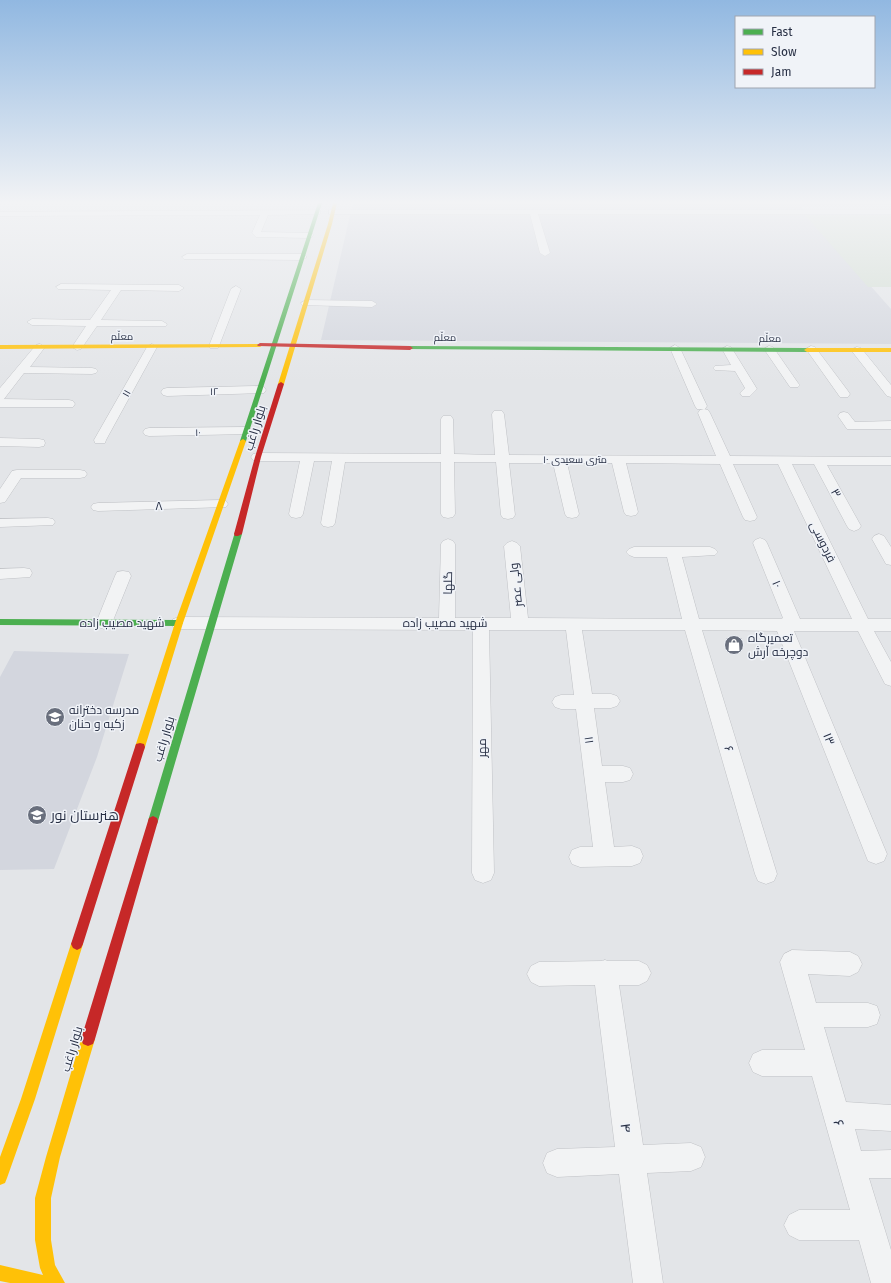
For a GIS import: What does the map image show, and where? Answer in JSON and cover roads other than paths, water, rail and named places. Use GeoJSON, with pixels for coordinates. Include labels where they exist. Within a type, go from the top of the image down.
{"type":"FeatureCollection","features":[{"type":"Feature","properties":{"kind":"street","name":"بلوار راغب"},"geometry":{"type":"LineString","coordinates":[[0,1178],[28,1099],[179,623],[275,346],[300,263]]}},
{"type":"Feature","properties":{"kind":"street","name":"بلوار راغب"},"geometry":{"type":"LineString","coordinates":[[57,1283],[48,1268],[43,1240],[43,1198],[76,1078],[244,515],[258,457],[293,347],[317,263]]}},
{"type":"Feature","properties":{"kind":"street"},"geometry":{"type":"LineString","coordinates":[[61,287],[178,288]]}},
{"type":"Feature","properties":{"kind":"street"},"geometry":{"type":"LineString","coordinates":[[77,347],[118,287]]}},
{"type":"Feature","properties":{"kind":"street"},"geometry":{"type":"LineString","coordinates":[[214,346],[236,289]]}},
{"type":"Feature","properties":{"kind":"street"},"geometry":{"type":"LineString","coordinates":[[306,303],[372,304]]}},
{"type":"Feature","properties":{"kind":"street"},"geometry":{"type":"LineString","coordinates":[[32,322],[162,324]]}},
{"type":"Feature","properties":{"kind":"street","name":"معلّم"},"geometry":{"type":"LineString","coordinates":[[0,346],[275,346],[891,350]]}},
{"type":"Feature","properties":{"kind":"street"},"geometry":{"type":"LineString","coordinates":[[0,396],[40,347]]}},
{"type":"Feature","properties":{"kind":"street","name":"۱۱"},"geometry":{"type":"LineString","coordinates":[[100,440],[152,347]]}},
{"type":"Feature","properties":{"kind":"street"},"geometry":{"type":"LineString","coordinates":[[675,348],[750,517]]}},
{"type":"Feature","properties":{"kind":"street"},"geometry":{"type":"LineString","coordinates":[[727,349],[751,389],[746,394]]}},
{"type":"Feature","properties":{"kind":"street"},"geometry":{"type":"LineString","coordinates":[[769,349],[794,385]]}},
{"type":"Feature","properties":{"kind":"street"},"geometry":{"type":"LineString","coordinates":[[811,349],[844,394]]}},
{"type":"Feature","properties":{"kind":"street"},"geometry":{"type":"LineString","coordinates":[[857,350],[891,393]]}},
{"type":"Feature","properties":{"kind":"street"},"geometry":{"type":"LineString","coordinates":[[719,368],[738,368]]}},
{"type":"Feature","properties":{"kind":"street"},"geometry":{"type":"LineString","coordinates":[[21,370],[92,371]]}},
{"type":"Feature","properties":{"kind":"street"},"geometry":{"type":"LineString","coordinates":[[0,379],[14,379]]}},
{"type":"Feature","properties":{"kind":"street","name":"۱۲"},"geometry":{"type":"LineString","coordinates":[[167,392],[192,396],[260,390]]}},
{"type":"Feature","properties":{"kind":"street"},"geometry":{"type":"LineString","coordinates":[[0,402],[69,404]]}},
{"type":"Feature","properties":{"kind":"street"},"geometry":{"type":"LineString","coordinates":[[498,414],[508,515]]}},
{"type":"Feature","properties":{"kind":"street"},"geometry":{"type":"LineString","coordinates":[[872,414],[885,425]]}},
{"type":"Feature","properties":{"kind":"street"},"geometry":{"type":"LineString","coordinates":[[844,416],[851,426],[885,425]]}},
{"type":"Feature","properties":{"kind":"street"},"geometry":{"type":"LineString","coordinates":[[447,419],[446,458],[448,514]]}},
{"type":"Feature","properties":{"kind":"street","name":"۱۰"},"geometry":{"type":"LineString","coordinates":[[149,432],[246,432]]}},
{"type":"Feature","properties":{"kind":"street"},"geometry":{"type":"LineString","coordinates":[[0,442],[39,443]]}},
{"type":"Feature","properties":{"kind":"street","name":"۱۰ متری سعیدی"},"geometry":{"type":"LineString","coordinates":[[258,457],[891,460]]}},
{"type":"Feature","properties":{"kind":"street"},"geometry":{"type":"LineString","coordinates":[[296,514],[308,457]]}},
{"type":"Feature","properties":{"kind":"street"},"geometry":{"type":"LineString","coordinates":[[328,523],[339,457]]}},
{"type":"Feature","properties":{"kind":"street"},"geometry":{"type":"LineString","coordinates":[[559,458],[572,514]]}},
{"type":"Feature","properties":{"kind":"street"},"geometry":{"type":"LineString","coordinates":[[618,459],[631,512]]}},
{"type":"Feature","properties":{"kind":"street","name":"فردوسی"},"geometry":{"type":"LineString","coordinates":[[783,460],[863,625],[891,679]]}},
{"type":"Feature","properties":{"kind":"street","name":"۳"},"geometry":{"type":"LineString","coordinates":[[818,460],[854,526]]}},
{"type":"Feature","properties":{"kind":"street"},"geometry":{"type":"LineString","coordinates":[[0,499],[17,474],[80,474]]}},
{"type":"Feature","properties":{"kind":"street","name":"۸"},"geometry":{"type":"LineString","coordinates":[[98,507],[221,504]]}},
{"type":"Feature","properties":{"kind":"street"},"geometry":{"type":"LineString","coordinates":[[0,523],[48,522]]}},
{"type":"Feature","properties":{"kind":"street"},"geometry":{"type":"LineString","coordinates":[[879,539],[891,560]]}},
{"type":"Feature","properties":{"kind":"street","name":"۱۰"},"geometry":{"type":"LineString","coordinates":[[760,543],[789,625]]}},
{"type":"Feature","properties":{"kind":"street","name":"گلها"},"geometry":{"type":"LineString","coordinates":[[447,623],[448,544]]}},
{"type":"Feature","properties":{"kind":"street","name":"ولی عصر"},"geometry":{"type":"LineString","coordinates":[[512,546],[520,623]]}},
{"type":"Feature","properties":{"kind":"street"},"geometry":{"type":"LineString","coordinates":[[634,552],[710,552]]}},
{"type":"Feature","properties":{"kind":"street"},"geometry":{"type":"LineString","coordinates":[[673,552],[692,624]]}},
{"type":"Feature","properties":{"kind":"street"},"geometry":{"type":"LineString","coordinates":[[0,574],[24,573]]}},
{"type":"Feature","properties":{"kind":"street"},"geometry":{"type":"LineString","coordinates":[[104,623],[123,576]]}},
{"type":"Feature","properties":{"kind":"street","name":"شهید مصیب زاده"},"geometry":{"type":"LineString","coordinates":[[0,622],[211,624],[573,623],[891,625]]}},
{"type":"Feature","properties":{"kind":"street","name":"مهر"},"geometry":{"type":"LineString","coordinates":[[481,623],[483,873]]}},
{"type":"Feature","properties":{"kind":"street","name":"۱۱"},"geometry":{"type":"LineString","coordinates":[[573,623],[605,856]]}},
{"type":"Feature","properties":{"kind":"street","name":"۶"},"geometry":{"type":"LineString","coordinates":[[692,624],[766,874]]}},
{"type":"Feature","properties":{"kind":"street","name":"۱۳"},"geometry":{"type":"LineString","coordinates":[[789,625],[876,854]]}},
{"type":"Feature","properties":{"kind":"street"},"geometry":{"type":"LineString","coordinates":[[561,702],[611,701]]}},
{"type":"Feature","properties":{"kind":"street"},"geometry":{"type":"LineString","coordinates":[[594,774],[623,774]]}},
{"type":"Feature","properties":{"kind":"street"},"geometry":{"type":"LineString","coordinates":[[580,857],[632,856]]}},
{"type":"Feature","properties":{"kind":"street","name":"۶"},"geometry":{"type":"LineString","coordinates":[[850,964],[792,962],[886,1283]]}},
{"type":"Feature","properties":{"kind":"street"},"geometry":{"type":"LineString","coordinates":[[539,974],[605,972],[639,973]]}},
{"type":"Feature","properties":{"kind":"street","name":"۴"},"geometry":{"type":"LineString","coordinates":[[605,972],[648,1283]]}},
{"type":"Feature","properties":{"kind":"street"},"geometry":{"type":"LineString","coordinates":[[807,1015],[868,1015]]}},
{"type":"Feature","properties":{"kind":"street"},"geometry":{"type":"LineString","coordinates":[[762,1063],[821,1063]]}},
{"type":"Feature","properties":{"kind":"street"},"geometry":{"type":"LineString","coordinates":[[837,1116],[891,1118]]}},
{"type":"Feature","properties":{"kind":"street"},"geometry":{"type":"LineString","coordinates":[[557,1163],[691,1157]]}},
{"type":"Feature","properties":{"kind":"street"},"geometry":{"type":"LineString","coordinates":[[851,1165],[891,1164]]}},
{"type":"Feature","properties":{"kind":"street"},"geometry":{"type":"LineString","coordinates":[[799,1224],[869,1225]]}},
{"type":"Feature","properties":{"kind":"street"},"geometry":{"type":"LineString","coordinates":[[0,1273],[38,1281],[41,1283]]}},
{"type":"Feature","properties":{"kind":"place","name":"تعمیرگاه دوچرخه آرش"},"geometry":{"type":"Point","coordinates":[734,645]}},
{"type":"Feature","properties":{"kind":"place","name":"مدرسه دخترانه زکیه و حنان"},"geometry":{"type":"Point","coordinates":[55,717]}},
{"type":"Feature","properties":{"kind":"place","name":"هنرستان نور"},"geometry":{"type":"Point","coordinates":[37,815]}}]}
